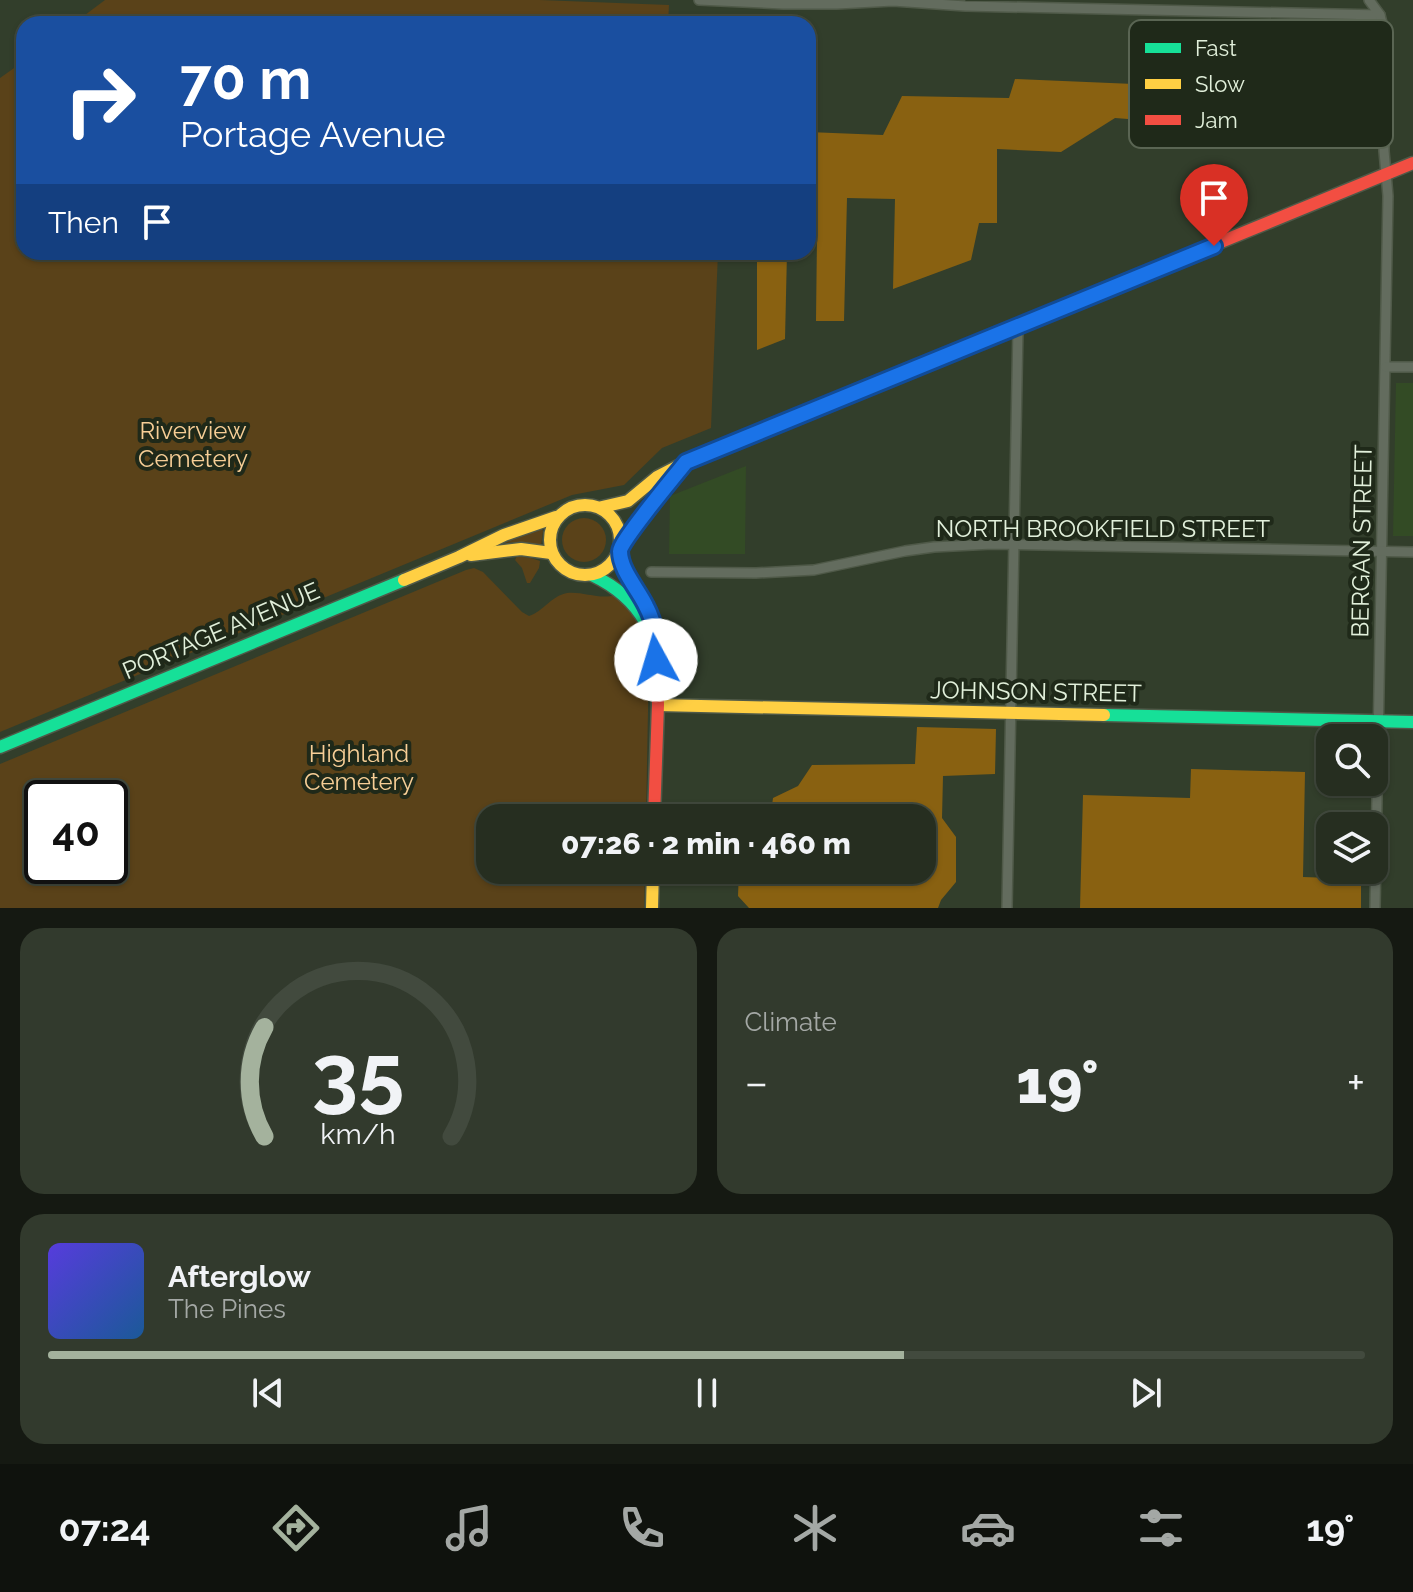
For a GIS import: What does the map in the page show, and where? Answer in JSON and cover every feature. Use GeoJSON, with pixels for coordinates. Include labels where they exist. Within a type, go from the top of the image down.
{"type":"FeatureCollection","features":[{"type":"Feature","properties":{"kind":"main road"},"geometry":{"type":"LineString","coordinates":[[656,660],[650,634],[640,612],[629,599],[617,588],[592,575],[577,574],[557,562],[551,553],[550,540],[556,517],[582,505],[621,505],[638,496],[666,471],[686,462],[1413,163]]}},
{"type":"Feature","properties":{"kind":"main road"},"geometry":{"type":"LineString","coordinates":[[592,575],[610,567],[621,547],[686,462]]}},
{"type":"Feature","properties":{"kind":"main road"},"geometry":{"type":"LineString","coordinates":[[602,507],[614,519],[627,576],[645,603],[656,629],[658,705],[654,804]]}},
{"type":"Feature","properties":{"kind":"main road","name":"PORTAGE AVENUE"},"geometry":{"type":"LineString","coordinates":[[0,747],[459,557],[504,535],[556,517]]}},
{"type":"Feature","properties":{"kind":"main road","name":"PORTAGE AVENUE"},"geometry":{"type":"LineString","coordinates":[[459,557],[521,549],[551,553]]}},
{"type":"Feature","properties":{"kind":"main road","name":"JOHNSON STREET"},"geometry":{"type":"LineString","coordinates":[[658,705],[1413,722]]}},
{"type":"Feature","properties":{"kind":"main road"},"geometry":{"type":"LineString","coordinates":[[652,908],[653,884]]}},
{"type":"Feature","properties":{"kind":"street"},"geometry":{"type":"LineString","coordinates":[[699,0],[783,4],[894,0],[965,6],[1380,15]]}},
{"type":"Feature","properties":{"kind":"street"},"geometry":{"type":"LineString","coordinates":[[1290,0],[1296,14]]}},
{"type":"Feature","properties":{"kind":"street"},"geometry":{"type":"LineString","coordinates":[[1369,0],[1380,15]]}},
{"type":"Feature","properties":{"kind":"street","name":"BERGAN STREET"},"geometry":{"type":"LineString","coordinates":[[1380,15],[1381,20]]}},
{"type":"Feature","properties":{"kind":"street","name":"BERGAN STREET"},"geometry":{"type":"LineString","coordinates":[[1375,908],[1386,367],[1388,196],[1384,148]]}},
{"type":"Feature","properties":{"kind":"street"},"geometry":{"type":"LineString","coordinates":[[1007,908],[1018,327]]}},
{"type":"Feature","properties":{"kind":"street"},"geometry":{"type":"LineString","coordinates":[[1386,367],[1413,367]]}},
{"type":"Feature","properties":{"kind":"street","name":"NORTH BROOKFIELD STREET"},"geometry":{"type":"LineString","coordinates":[[651,572],[791,572],[934,547],[1014,544],[1413,552]]}},
{"type":"Feature","properties":{"kind":"shaded area"},"geometry":{"type":"Polygon","coordinates":[[[1015,79],[1129,84],[1129,119],[1115,118],[1061,152],[997,149],[997,223],[979,223],[971,260],[893,289],[895,199],[847,198],[844,321],[816,321],[816,132],[883,135],[902,96],[1009,98],[1015,79]]]}},
{"type":"Feature","properties":{"kind":"shaded area"},"geometry":{"type":"Polygon","coordinates":[[[757,260],[787,260],[785,339],[757,350],[757,260]]]}},
{"type":"Feature","properties":{"kind":"shaded area"},"geometry":{"type":"Polygon","coordinates":[[[1396,383],[1413,383],[1413,536],[1393,536],[1396,383]]]}},
{"type":"Feature","properties":{"kind":"shaded area"},"geometry":{"type":"Polygon","coordinates":[[[746,466],[745,554],[669,554],[670,496],[746,466]]]}},
{"type":"Feature","properties":{"kind":"shaded area"},"geometry":{"type":"Polygon","coordinates":[[[917,727],[996,729],[995,774],[943,776],[942,818],[956,837],[956,882],[938,908],[749,908],[738,896],[738,884],[936,884],[936,804],[772,804],[773,798],[798,786],[812,765],[915,764],[917,727]]]}},
{"type":"Feature","properties":{"kind":"shaded area"},"geometry":{"type":"Polygon","coordinates":[[[1191,769],[1305,772],[1303,877],[1316,877],[1316,884],[1361,884],[1361,908],[1080,908],[1083,795],[1190,798],[1191,769]]]}},
{"type":"Feature","properties":{"kind":"green space"},"geometry":{"type":"Polygon","coordinates":[[[105,0],[540,0],[669,5],[668,16],[84,16],[105,0]]]}},
{"type":"Feature","properties":{"kind":"green space","name":"Riverview Cemetery"},"geometry":{"type":"Polygon","coordinates":[[[16,67],[16,260],[718,260],[711,428],[662,448],[624,485],[572,495],[0,732],[0,78],[16,67]]]}},
{"type":"Feature","properties":{"kind":"green space"},"geometry":{"type":"Polygon","coordinates":[[[584,518],[600,524],[606,540],[600,556],[584,562],[568,556],[562,540],[568,524],[584,518]]]}},
{"type":"Feature","properties":{"kind":"green space"},"geometry":{"type":"Polygon","coordinates":[[[541,528],[541,546],[504,543],[505,541],[541,528]]]}},
{"type":"Feature","properties":{"kind":"green space"},"geometry":{"type":"Polygon","coordinates":[[[517,556],[540,561],[530,583],[527,583],[522,568],[515,560],[517,556]]]}},
{"type":"Feature","properties":{"kind":"green space","name":"Highland Cemetery"},"geometry":{"type":"Polygon","coordinates":[[[474,568],[483,572],[529,616],[567,593],[606,597],[617,594],[640,623],[649,658],[646,804],[476,804],[476,884],[645,884],[644,908],[0,908],[0,764],[466,570],[474,568]]]}},
{"type":"Feature","properties":{"kind":"traffic: fast"},"geometry":{"type":"LineString","coordinates":[[592,575],[623,594],[645,622]]}},
{"type":"Feature","properties":{"kind":"traffic: fast"},"geometry":{"type":"LineString","coordinates":[[0,747],[404,580]]}},
{"type":"Feature","properties":{"kind":"traffic: fast"},"geometry":{"type":"LineString","coordinates":[[1104,715],[1413,722]]}},
{"type":"Feature","properties":{"kind":"traffic: slow"},"geometry":{"type":"LineString","coordinates":[[602,507],[628,501],[657,477],[686,462],[1160,267]]}},
{"type":"Feature","properties":{"kind":"traffic: slow"},"geometry":{"type":"LineString","coordinates":[[622,543],[684,464]]}},
{"type":"Feature","properties":{"kind":"traffic: slow"},"geometry":{"type":"LineString","coordinates":[[592,505],[614,520],[620,540],[618,554],[610,565],[599,573],[578,575],[560,565],[552,554],[550,533],[560,515],[571,507],[592,505]]}},
{"type":"Feature","properties":{"kind":"traffic: slow"},"geometry":{"type":"LineString","coordinates":[[404,580],[504,535],[556,517]]}},
{"type":"Feature","properties":{"kind":"traffic: slow"},"geometry":{"type":"LineString","coordinates":[[471,555],[521,549],[551,553]]}},
{"type":"Feature","properties":{"kind":"traffic: slow"},"geometry":{"type":"LineString","coordinates":[[658,705],[1104,715]]}},
{"type":"Feature","properties":{"kind":"traffic: slow"},"geometry":{"type":"LineString","coordinates":[[652,908],[653,884]]}},
{"type":"Feature","properties":{"kind":"traffic: jam"},"geometry":{"type":"LineString","coordinates":[[1160,267],[1413,163]]}},
{"type":"Feature","properties":{"kind":"traffic: jam"},"geometry":{"type":"LineString","coordinates":[[620,551],[627,576],[645,603],[656,629],[658,705],[654,804]]}},
{"type":"Feature","properties":{"kind":"route"},"geometry":{"type":"LineString","coordinates":[[656,660],[656,629],[645,603],[627,576],[620,551],[622,543],[686,462],[1214,246]]}}]}
